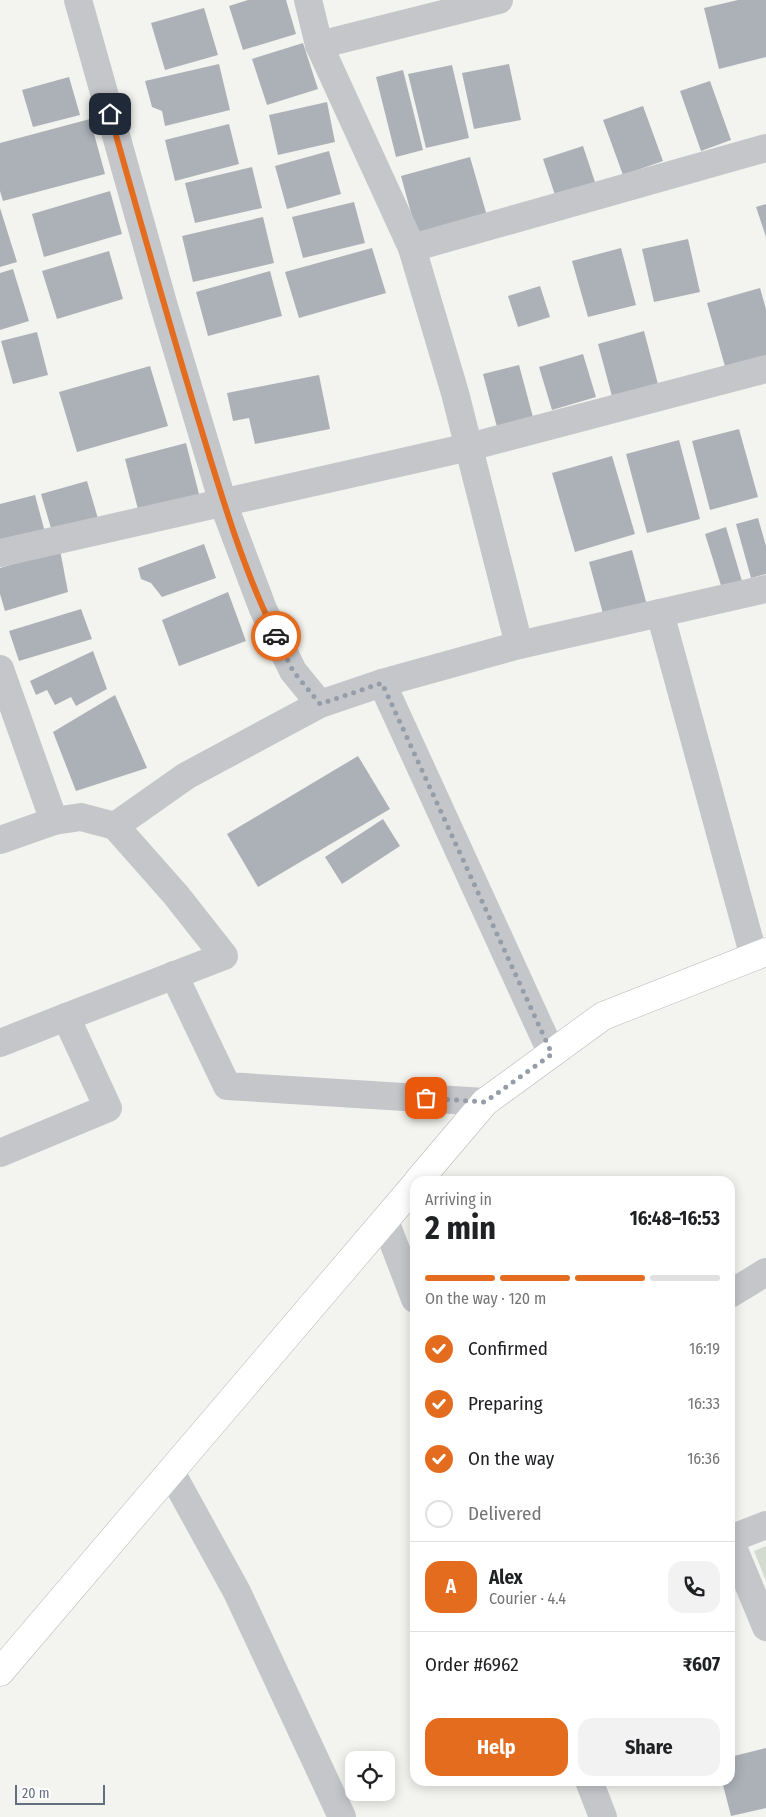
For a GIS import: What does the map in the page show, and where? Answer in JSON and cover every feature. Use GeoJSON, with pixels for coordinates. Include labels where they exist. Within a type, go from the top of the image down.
{"type":"FeatureCollection","features":[{"type":"Feature","properties":{"kind":"street"},"geometry":{"type":"LineString","coordinates":[[78,0],[163,303],[223,503],[263,609],[293,671],[320,704]]}},
{"type":"Feature","properties":{"kind":"street"},"geometry":{"type":"LineString","coordinates":[[308,0],[319,45],[412,248],[455,393],[519,645]]}},
{"type":"Feature","properties":{"kind":"street"},"geometry":{"type":"LineString","coordinates":[[319,45],[499,0]]}},
{"type":"Feature","properties":{"kind":"street"},"geometry":{"type":"LineString","coordinates":[[412,248],[766,148]]}},
{"type":"Feature","properties":{"kind":"street"},"geometry":{"type":"LineString","coordinates":[[0,553],[468,447],[766,369]]}},
{"type":"Feature","properties":{"kind":"street"},"geometry":{"type":"LineString","coordinates":[[115,826],[186,776],[320,704],[382,683],[519,645],[766,589]]}},
{"type":"Feature","properties":{"kind":"street"},"geometry":{"type":"LineString","coordinates":[[422,1176],[485,1102],[603,1016],[760,954],[660,613]]}},
{"type":"Feature","properties":{"kind":"street"},"geometry":{"type":"LineString","coordinates":[[0,669],[54,821]]}},
{"type":"Feature","properties":{"kind":"street"},"geometry":{"type":"LineString","coordinates":[[382,683],[552,1054]]}},
{"type":"Feature","properties":{"kind":"street"},"geometry":{"type":"LineString","coordinates":[[0,840],[54,821],[81,817],[115,826],[176,895],[224,956],[0,1043]]}},
{"type":"Feature","properties":{"kind":"street"},"geometry":{"type":"LineString","coordinates":[[174,975],[227,1086],[485,1102]]}},
{"type":"Feature","properties":{"kind":"street"},"geometry":{"type":"LineString","coordinates":[[0,1152],[108,1108],[66,1017]]}},
{"type":"Feature","properties":{"kind":"street"},"geometry":{"type":"LineString","coordinates":[[0,1672],[410,1191]]}},
{"type":"Feature","properties":{"kind":"street"},"geometry":{"type":"LineString","coordinates":[[385,1221],[410,1286]]}},
{"type":"Feature","properties":{"kind":"street"},"geometry":{"type":"LineString","coordinates":[[735,1291],[766,1272]]}},
{"type":"Feature","properties":{"kind":"street"},"geometry":{"type":"LineString","coordinates":[[171,1472],[237,1592],[342,1817]]}},
{"type":"Feature","properties":{"kind":"street"},"geometry":{"type":"LineString","coordinates":[[735,1537],[766,1525]]}},
{"type":"Feature","properties":{"kind":"street"},"geometry":{"type":"LineString","coordinates":[[735,1551],[766,1627]]}},
{"type":"Feature","properties":{"kind":"street"},"geometry":{"type":"LineString","coordinates":[[591,1786],[603,1817]]}},
{"type":"Feature","properties":{"kind":"shaded area"},"geometry":{"type":"Polygon","coordinates":[[[766,1546],[766,1581],[754,1551],[766,1546]]]}},
{"type":"Feature","properties":{"kind":"building"},"geometry":{"type":"Polygon","coordinates":[[[248,0],[286,0],[296,34],[243,50],[229,6],[248,0]]]}},
{"type":"Feature","properties":{"kind":"building"},"geometry":{"type":"Polygon","coordinates":[[[738,0],[766,0],[766,57],[719,69],[704,8],[738,0]]]}},
{"type":"Feature","properties":{"kind":"building"},"geometry":{"type":"Polygon","coordinates":[[[204,8],[218,55],[165,70],[151,23],[204,8]]]}},
{"type":"Feature","properties":{"kind":"building"},"geometry":{"type":"Polygon","coordinates":[[[303,43],[318,89],[267,105],[252,59],[303,43]]]}},
{"type":"Feature","properties":{"kind":"building"},"geometry":{"type":"Polygon","coordinates":[[[219,64],[230,110],[165,126],[162,111],[152,107],[145,81],[219,64]]]}},
{"type":"Feature","properties":{"kind":"building"},"geometry":{"type":"Polygon","coordinates":[[[509,64],[521,120],[474,129],[462,73],[509,64]]]}},
{"type":"Feature","properties":{"kind":"building"},"geometry":{"type":"Polygon","coordinates":[[[452,65],[469,138],[426,148],[408,74],[452,65]]]}},
{"type":"Feature","properties":{"kind":"building"},"geometry":{"type":"Polygon","coordinates":[[[403,70],[423,150],[396,157],[376,77],[403,70]]]}},
{"type":"Feature","properties":{"kind":"building"},"geometry":{"type":"Polygon","coordinates":[[[69,77],[80,115],[33,127],[22,90],[69,77]]]}},
{"type":"Feature","properties":{"kind":"building"},"geometry":{"type":"Polygon","coordinates":[[[710,81],[731,140],[701,151],[680,91],[710,81]]]}},
{"type":"Feature","properties":{"kind":"building"},"geometry":{"type":"Polygon","coordinates":[[[327,102],[335,142],[278,155],[269,115],[327,102]]]}},
{"type":"Feature","properties":{"kind":"building"},"geometry":{"type":"Polygon","coordinates":[[[643,106],[663,161],[623,175],[603,120],[643,106]]]}},
{"type":"Feature","properties":{"kind":"building"},"geometry":{"type":"Polygon","coordinates":[[[90,119],[105,174],[3,201],[0,191],[0,143],[90,119]]]}},
{"type":"Feature","properties":{"kind":"building"},"geometry":{"type":"Polygon","coordinates":[[[229,124],[239,164],[175,181],[165,140],[229,124]]]}},
{"type":"Feature","properties":{"kind":"building"},"geometry":{"type":"Polygon","coordinates":[[[583,146],[596,185],[556,198],[543,159],[583,146]]]}},
{"type":"Feature","properties":{"kind":"building"},"geometry":{"type":"Polygon","coordinates":[[[329,151],[341,194],[287,209],[275,166],[329,151]]]}},
{"type":"Feature","properties":{"kind":"building"},"geometry":{"type":"Polygon","coordinates":[[[470,157],[487,216],[417,235],[401,176],[470,157]]]}},
{"type":"Feature","properties":{"kind":"building"},"geometry":{"type":"Polygon","coordinates":[[[252,167],[262,208],[195,223],[185,183],[252,167]]]}},
{"type":"Feature","properties":{"kind":"building"},"geometry":{"type":"Polygon","coordinates":[[[110,191],[122,234],[44,257],[32,214],[110,191]]]}},
{"type":"Feature","properties":{"kind":"building"},"geometry":{"type":"Polygon","coordinates":[[[354,202],[365,243],[303,258],[292,217],[354,202]]]}},
{"type":"Feature","properties":{"kind":"building"},"geometry":{"type":"Polygon","coordinates":[[[766,204],[766,237],[756,207],[766,204]]]}},
{"type":"Feature","properties":{"kind":"building"},"geometry":{"type":"Polygon","coordinates":[[[0,208],[17,262],[0,267],[0,208]]]}},
{"type":"Feature","properties":{"kind":"building"},"geometry":{"type":"Polygon","coordinates":[[[263,217],[274,263],[193,282],[182,236],[263,217]]]}},
{"type":"Feature","properties":{"kind":"building"},"geometry":{"type":"Polygon","coordinates":[[[688,239],[700,292],[654,302],[642,249],[688,239]]]}},
{"type":"Feature","properties":{"kind":"building"},"geometry":{"type":"Polygon","coordinates":[[[372,248],[386,293],[299,318],[285,272],[372,248]]]}},
{"type":"Feature","properties":{"kind":"building"},"geometry":{"type":"Polygon","coordinates":[[[621,248],[636,305],[588,317],[572,261],[621,248]]]}},
{"type":"Feature","properties":{"kind":"building"},"geometry":{"type":"Polygon","coordinates":[[[109,251],[123,299],[57,319],[42,271],[109,251]]]}},
{"type":"Feature","properties":{"kind":"building"},"geometry":{"type":"Polygon","coordinates":[[[13,269],[29,321],[0,330],[0,273],[13,269]]]}},
{"type":"Feature","properties":{"kind":"building"},"geometry":{"type":"Polygon","coordinates":[[[270,271],[282,316],[208,336],[196,292],[270,271]]]}},
{"type":"Feature","properties":{"kind":"building"},"geometry":{"type":"Polygon","coordinates":[[[540,286],[550,317],[518,327],[508,296],[540,286]]]}},
{"type":"Feature","properties":{"kind":"building"},"geometry":{"type":"Polygon","coordinates":[[[760,288],[766,309],[766,366],[728,377],[707,303],[760,288]]]}},
{"type":"Feature","properties":{"kind":"building"},"geometry":{"type":"Polygon","coordinates":[[[644,331],[659,388],[613,400],[598,344],[644,331]]]}},
{"type":"Feature","properties":{"kind":"building"},"geometry":{"type":"Polygon","coordinates":[[[37,332],[48,375],[13,384],[1,341],[37,332]]]}},
{"type":"Feature","properties":{"kind":"building"},"geometry":{"type":"Polygon","coordinates":[[[583,354],[596,397],[552,410],[539,367],[583,354]]]}},
{"type":"Feature","properties":{"kind":"building"},"geometry":{"type":"Polygon","coordinates":[[[519,365],[534,421],[498,431],[483,374],[519,365]]]}},
{"type":"Feature","properties":{"kind":"building"},"geometry":{"type":"Polygon","coordinates":[[[150,366],[168,426],[77,452],[59,392],[150,366]]]}},
{"type":"Feature","properties":{"kind":"building"},"geometry":{"type":"Polygon","coordinates":[[[319,375],[330,429],[255,444],[249,418],[233,421],[227,393],[319,375]]]}},
{"type":"Feature","properties":{"kind":"building"},"geometry":{"type":"Polygon","coordinates":[[[739,429],[758,497],[710,510],[692,441],[739,429]]]}},
{"type":"Feature","properties":{"kind":"building"},"geometry":{"type":"Polygon","coordinates":[[[679,440],[700,519],[647,533],[626,454],[679,440]]]}},
{"type":"Feature","properties":{"kind":"building"},"geometry":{"type":"Polygon","coordinates":[[[186,443],[201,502],[140,517],[125,459],[186,443]]]}},
{"type":"Feature","properties":{"kind":"building"},"geometry":{"type":"Polygon","coordinates":[[[612,456],[635,534],[575,552],[552,473],[612,456]]]}},
{"type":"Feature","properties":{"kind":"building"},"geometry":{"type":"Polygon","coordinates":[[[87,481],[99,522],[53,535],[41,494],[87,481]]]}},
{"type":"Feature","properties":{"kind":"building"},"geometry":{"type":"Polygon","coordinates":[[[35,495],[46,536],[0,548],[0,504],[35,495]]]}},
{"type":"Feature","properties":{"kind":"building"},"geometry":{"type":"Polygon","coordinates":[[[758,518],[766,546],[766,574],[751,578],[736,524],[758,518]]]}},
{"type":"Feature","properties":{"kind":"building"},"geometry":{"type":"Polygon","coordinates":[[[726,527],[744,588],[724,595],[705,534],[726,527]]]}},
{"type":"Feature","properties":{"kind":"building"},"geometry":{"type":"Polygon","coordinates":[[[204,544],[216,578],[162,597],[151,583],[141,579],[138,568],[204,544]]]}},
{"type":"Feature","properties":{"kind":"building"},"geometry":{"type":"Polygon","coordinates":[[[60,550],[68,592],[5,611],[0,594],[0,568],[60,550]]]}},
{"type":"Feature","properties":{"kind":"building"},"geometry":{"type":"Polygon","coordinates":[[[632,550],[648,609],[605,621],[589,562],[632,550]]]}},
{"type":"Feature","properties":{"kind":"building"},"geometry":{"type":"Polygon","coordinates":[[[228,592],[246,641],[179,666],[162,620],[228,592]]]}},
{"type":"Feature","properties":{"kind":"building"},"geometry":{"type":"Polygon","coordinates":[[[81,609],[92,639],[19,661],[9,631],[81,609]]]}},
{"type":"Feature","properties":{"kind":"building"},"geometry":{"type":"Polygon","coordinates":[[[93,651],[107,689],[76,706],[71,697],[55,705],[47,690],[36,695],[30,681],[93,651]]]}},
{"type":"Feature","properties":{"kind":"building"},"geometry":{"type":"Polygon","coordinates":[[[115,695],[147,768],[76,791],[53,732],[115,695]]]}},
{"type":"Feature","properties":{"kind":"building"},"geometry":{"type":"Polygon","coordinates":[[[358,756],[390,809],[258,887],[227,834],[358,756]]]}},
{"type":"Feature","properties":{"kind":"building"},"geometry":{"type":"Polygon","coordinates":[[[383,819],[400,846],[342,884],[325,857],[383,819]]]}},
{"type":"Feature","properties":{"kind":"building"},"geometry":{"type":"Polygon","coordinates":[[[766,1748],[766,1808],[731,1816],[723,1786],[735,1786],[735,1756],[766,1748]]]}},
{"type":"Feature","properties":{"kind":"way so far"},"geometry":{"type":"LineString","coordinates":[[276,636],[293,671],[320,704],[382,683],[552,1054],[485,1102],[426,1098]]}},
{"type":"Feature","properties":{"kind":"route"},"geometry":{"type":"LineString","coordinates":[[110,114],[163,303],[223,503],[263,609],[276,636]]}}]}
